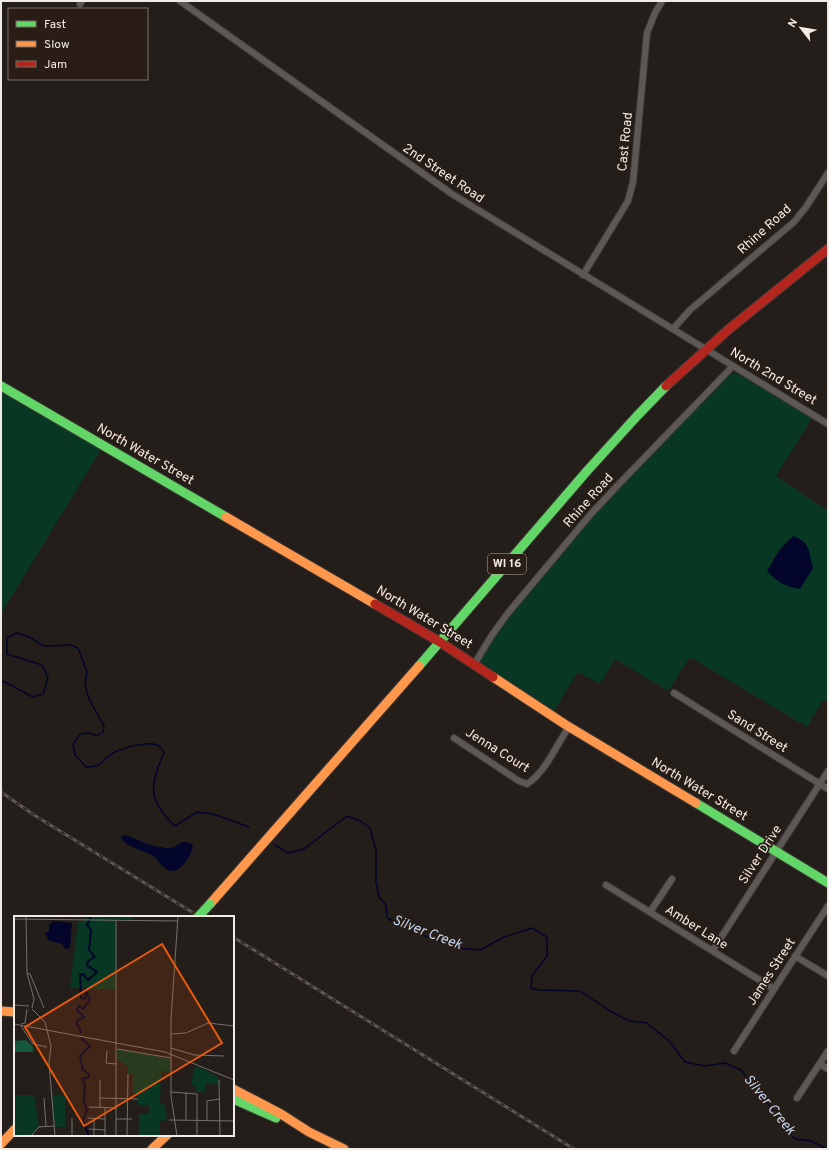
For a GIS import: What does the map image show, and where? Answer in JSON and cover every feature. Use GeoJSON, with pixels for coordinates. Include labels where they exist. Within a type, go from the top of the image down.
{"type":"FeatureCollection","features":[{"type":"Feature","properties":{"kind":"main road","name":"WI 16"},"geometry":{"type":"LineString","coordinates":[[199,916],[440,642],[613,442],[670,382],[779,287],[828,249]]}},
{"type":"Feature","properties":{"kind":"main road","name":"North Water Street"},"geometry":{"type":"LineString","coordinates":[[1,386],[440,642],[570,727],[828,883]]}},
{"type":"Feature","properties":{"kind":"main road"},"geometry":{"type":"LineString","coordinates":[[1,1011],[14,1012]]}},
{"type":"Feature","properties":{"kind":"main road"},"geometry":{"type":"LineString","coordinates":[[1,1016],[14,1012]]}},
{"type":"Feature","properties":{"kind":"main road"},"geometry":{"type":"LineString","coordinates":[[234,1090],[281,1114],[309,1132]]}},
{"type":"Feature","properties":{"kind":"main road"},"geometry":{"type":"LineString","coordinates":[[234,1099],[344,1149]]}},
{"type":"Feature","properties":{"kind":"main road"},"geometry":{"type":"LineString","coordinates":[[1,1137],[9,1131]]}},
{"type":"Feature","properties":{"kind":"main road"},"geometry":{"type":"LineString","coordinates":[[1,1144],[9,1131]]}},
{"type":"Feature","properties":{"kind":"main road"},"geometry":{"type":"LineString","coordinates":[[8,1149],[9,1131]]}},
{"type":"Feature","properties":{"kind":"main road"},"geometry":{"type":"LineString","coordinates":[[152,1149],[166,1136]]}},
{"type":"Feature","properties":{"kind":"main road"},"geometry":{"type":"LineString","coordinates":[[160,1149],[172,1136]]}},
{"type":"Feature","properties":{"kind":"street","name":"2nd Street Road"},"geometry":{"type":"LineString","coordinates":[[180,1],[441,187],[498,224],[706,350]]}},
{"type":"Feature","properties":{"kind":"street","name":"Cast Road"},"geometry":{"type":"LineString","coordinates":[[583,275],[628,200],[633,182],[647,33],[655,13],[662,1]]}},
{"type":"Feature","properties":{"kind":"street","name":"Rhine Road"},"geometry":{"type":"LineString","coordinates":[[673,329],[690,310],[794,222],[828,173]]}},
{"type":"Feature","properties":{"kind":"street","name":"North 2nd Street"},"geometry":{"type":"LineString","coordinates":[[706,350],[828,424]]}},
{"type":"Feature","properties":{"kind":"street","name":"Rhine Road"},"geometry":{"type":"LineString","coordinates":[[475,664],[492,634],[508,613],[590,515],[733,366]]}},
{"type":"Feature","properties":{"kind":"street","name":"Sand Street"},"geometry":{"type":"LineString","coordinates":[[674,693],[828,789]]}},
{"type":"Feature","properties":{"kind":"street","name":"Jenna Court"},"geometry":{"type":"LineString","coordinates":[[454,738],[527,784],[542,771],[570,727]]}},
{"type":"Feature","properties":{"kind":"street","name":"Silver Drive"},"geometry":{"type":"LineString","coordinates":[[712,950],[828,771]]}},
{"type":"Feature","properties":{"kind":"street"},"geometry":{"type":"LineString","coordinates":[[650,912],[672,879]]}},
{"type":"Feature","properties":{"kind":"street","name":"Amber Lane"},"geometry":{"type":"LineString","coordinates":[[606,886],[774,989]]}},
{"type":"Feature","properties":{"kind":"street","name":"James Street"},"geometry":{"type":"LineString","coordinates":[[734,1051],[828,906]]}},
{"type":"Feature","properties":{"kind":"street"},"geometry":{"type":"LineString","coordinates":[[795,956],[828,976]]}},
{"type":"Feature","properties":{"kind":"street"},"geometry":{"type":"LineString","coordinates":[[797,1098],[828,1051]]}},
{"type":"Feature","properties":{"kind":"street"},"geometry":{"type":"LineString","coordinates":[[820,1064],[828,1069]]}},
{"type":"Feature","properties":{"kind":"green space"},"geometry":{"type":"Polygon","coordinates":[[[735,373],[812,418],[776,476],[828,511],[828,702],[823,700],[807,727],[690,657],[668,691],[615,659],[600,684],[578,672],[553,712],[480,663],[489,642],[523,596],[628,476],[727,376],[735,373]]]}},
{"type":"Feature","properties":{"kind":"green space"},"geometry":{"type":"Polygon","coordinates":[[[1,389],[102,448],[1,614],[1,389]]]}},
{"type":"Feature","properties":{"kind":"water"},"geometry":{"type":"Polygon","coordinates":[[[793,536],[806,545],[813,568],[800,589],[781,583],[767,571],[780,549],[793,536]]]}},
{"type":"Feature","properties":{"kind":"water"},"geometry":{"type":"Polygon","coordinates":[[[125,835],[156,847],[171,848],[185,842],[192,844],[193,848],[189,857],[178,870],[169,871],[161,865],[154,856],[128,845],[120,837],[125,835]]]}},
{"type":"Feature","properties":{"kind":"waterway"},"geometry":{"type":"LineString","coordinates":[[1,681],[33,697],[43,694],[48,677],[42,665],[7,654],[7,638],[17,633],[29,637],[44,646],[71,645],[78,648],[87,672],[85,685],[89,699],[104,726],[103,732],[97,736],[88,733],[80,734],[73,744],[75,755],[86,767],[99,765],[113,753],[123,749],[136,745],[155,744],[160,747],[164,753],[156,774],[154,792],[160,809],[175,826],[197,812],[213,814],[249,827]]}},
{"type":"Feature","properties":{"kind":"waterway","name":"Silver Creek"},"geometry":{"type":"LineString","coordinates":[[275,845],[288,853],[304,849],[347,816],[360,821],[370,828],[376,851],[376,882],[379,897],[386,905],[387,918],[422,935],[456,948],[480,950],[504,937],[532,928],[547,937],[547,956],[532,976],[531,988],[539,990],[580,991],[610,1011],[629,1021],[647,1023],[670,1042],[685,1062],[705,1066],[725,1063],[741,1070],[772,1109],[785,1130],[795,1139],[811,1141],[827,1149]]}},
{"type":"Feature","properties":{"kind":"railway"},"geometry":{"type":"LineString","coordinates":[[1,792],[34,815],[198,916]]}},
{"type":"Feature","properties":{"kind":"railway"},"geometry":{"type":"LineString","coordinates":[[234,938],[574,1149]]}},
{"type":"Feature","properties":{"kind":"traffic: fast"},"geometry":{"type":"LineString","coordinates":[[1,386],[226,517]]}},
{"type":"Feature","properties":{"kind":"traffic: fast"},"geometry":{"type":"LineString","coordinates":[[419,666],[587,471],[666,386]]}},
{"type":"Feature","properties":{"kind":"traffic: fast"},"geometry":{"type":"LineString","coordinates":[[696,803],[828,883]]}},
{"type":"Feature","properties":{"kind":"traffic: fast"},"geometry":{"type":"LineString","coordinates":[[199,916],[210,904]]}},
{"type":"Feature","properties":{"kind":"traffic: fast"},"geometry":{"type":"LineString","coordinates":[[234,1099],[276,1118]]}},
{"type":"Feature","properties":{"kind":"traffic: slow"},"geometry":{"type":"LineString","coordinates":[[226,517],[375,604]]}},
{"type":"Feature","properties":{"kind":"traffic: slow"},"geometry":{"type":"LineString","coordinates":[[210,904],[419,666]]}},
{"type":"Feature","properties":{"kind":"traffic: slow"},"geometry":{"type":"LineString","coordinates":[[493,677],[566,725],[696,803]]}},
{"type":"Feature","properties":{"kind":"traffic: slow"},"geometry":{"type":"LineString","coordinates":[[1,1011],[14,1012]]}},
{"type":"Feature","properties":{"kind":"traffic: slow"},"geometry":{"type":"LineString","coordinates":[[234,1090],[281,1114],[309,1132],[344,1149]]}},
{"type":"Feature","properties":{"kind":"traffic: slow"},"geometry":{"type":"LineString","coordinates":[[1,1144],[14,1130]]}},
{"type":"Feature","properties":{"kind":"traffic: slow"},"geometry":{"type":"LineString","coordinates":[[152,1149],[166,1136]]}},
{"type":"Feature","properties":{"kind":"traffic: jam"},"geometry":{"type":"LineString","coordinates":[[666,386],[729,329],[828,249]]}},
{"type":"Feature","properties":{"kind":"traffic: jam"},"geometry":{"type":"LineString","coordinates":[[375,604],[440,642],[493,677]]}}]}
